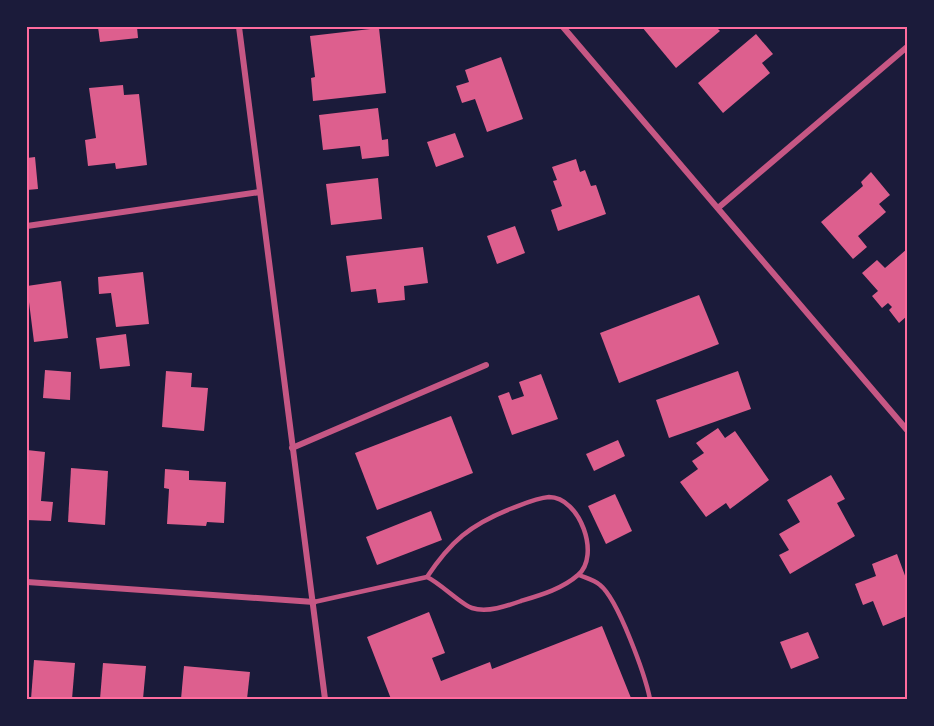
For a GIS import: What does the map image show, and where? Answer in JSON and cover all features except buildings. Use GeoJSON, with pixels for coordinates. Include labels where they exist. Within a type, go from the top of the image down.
{"type":"FeatureCollection","features":[{"type":"Feature","properties":{"kind":"street"},"geometry":{"type":"LineString","coordinates":[[239,27],[325,699]]}},
{"type":"Feature","properties":{"kind":"street"},"geometry":{"type":"LineString","coordinates":[[562,27],[907,430]]}},
{"type":"Feature","properties":{"kind":"street"},"geometry":{"type":"LineString","coordinates":[[718,207],[907,47]]}},
{"type":"Feature","properties":{"kind":"street"},"geometry":{"type":"LineString","coordinates":[[27,226],[260,192]]}},
{"type":"Feature","properties":{"kind":"street"},"geometry":{"type":"LineString","coordinates":[[292,448],[486,365]]}},
{"type":"Feature","properties":{"kind":"street"},"geometry":{"type":"LineString","coordinates":[[27,582],[314,602]]}},
{"type":"Feature","properties":{"kind":"lane"},"geometry":{"type":"LineString","coordinates":[[314,602],[427,577],[444,586],[471,608],[497,609],[552,591],[579,575],[588,563],[589,547],[580,522],[568,504],[550,497],[524,504],[477,525],[461,535],[444,551],[427,577]]}},
{"type":"Feature","properties":{"kind":"lane"},"geometry":{"type":"LineString","coordinates":[[579,575],[601,585],[614,604],[645,675],[650,699]]}}]}
